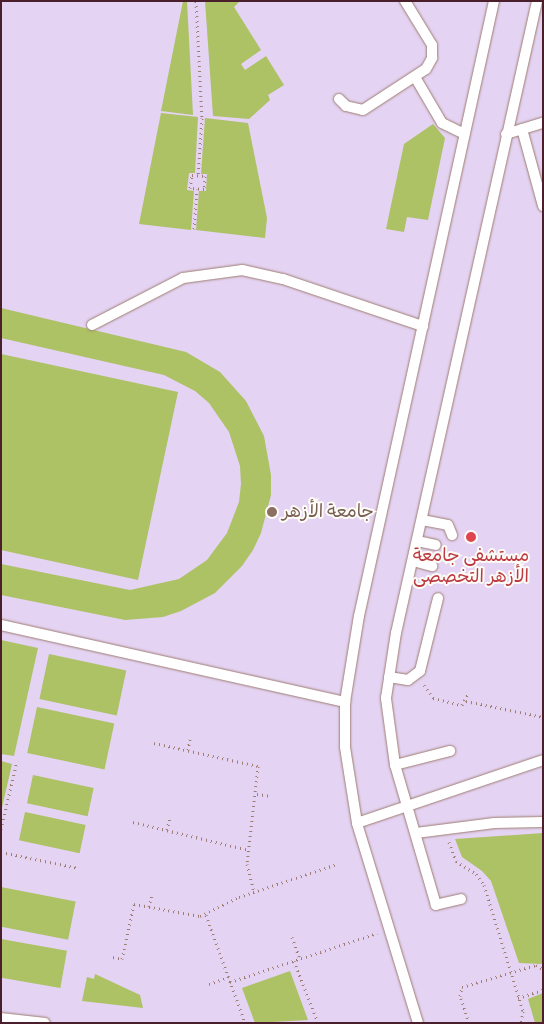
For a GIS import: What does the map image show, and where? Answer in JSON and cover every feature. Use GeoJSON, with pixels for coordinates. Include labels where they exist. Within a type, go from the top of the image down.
{"type":"FeatureCollection","features":[{"type":"Feature","properties":{"kind":"lane"},"geometry":{"type":"LineString","coordinates":[[339,99],[346,106],[363,110],[415,77],[429,64],[432,45],[405,1]]}},
{"type":"Feature","properties":{"kind":"lane"},"geometry":{"type":"LineString","coordinates":[[418,1023],[357,823],[345,747],[345,702],[359,616],[494,1]]}},
{"type":"Feature","properties":{"kind":"lane"},"geometry":{"type":"LineString","coordinates":[[461,899],[436,905],[416,833],[394,765],[387,721],[389,677],[506,134],[537,1]]}},
{"type":"Feature","properties":{"kind":"lane"},"geometry":{"type":"LineString","coordinates":[[415,77],[442,123],[465,134]]}},
{"type":"Feature","properties":{"kind":"lane"},"geometry":{"type":"LineString","coordinates":[[506,134],[543,123]]}},
{"type":"Feature","properties":{"kind":"lane"},"geometry":{"type":"LineString","coordinates":[[522,130],[543,206]]}},
{"type":"Feature","properties":{"kind":"lane"},"geometry":{"type":"LineString","coordinates":[[92,325],[183,278],[242,270],[283,279],[422,326]]}},
{"type":"Feature","properties":{"kind":"lane"},"geometry":{"type":"LineString","coordinates":[[422,520],[450,526],[452,535]]}},
{"type":"Feature","properties":{"kind":"lane"},"geometry":{"type":"LineString","coordinates":[[417,541],[436,545]]}},
{"type":"Feature","properties":{"kind":"lane"},"geometry":{"type":"LineString","coordinates":[[413,561],[432,566]]}},
{"type":"Feature","properties":{"kind":"lane"},"geometry":{"type":"LineString","coordinates":[[389,677],[408,680],[420,671],[438,598]]}},
{"type":"Feature","properties":{"kind":"lane"},"geometry":{"type":"LineString","coordinates":[[1,626],[345,702]]}},
{"type":"Feature","properties":{"kind":"lane"},"geometry":{"type":"LineString","coordinates":[[394,765],[450,751]]}},
{"type":"Feature","properties":{"kind":"lane"},"geometry":{"type":"LineString","coordinates":[[357,823],[543,760]]}},
{"type":"Feature","properties":{"kind":"lane"},"geometry":{"type":"LineString","coordinates":[[416,833],[445,827],[543,822]]}},
{"type":"Feature","properties":{"kind":"lane"},"geometry":{"type":"LineString","coordinates":[[1,1018],[45,1023]]}},
{"type":"Feature","properties":{"kind":"path"},"geometry":{"type":"LineString","coordinates":[[196,1],[202,118],[198,176]]}},
{"type":"Feature","properties":{"kind":"path"},"geometry":{"type":"LineString","coordinates":[[192,175],[205,176],[204,189],[197,189],[190,188],[192,175]]}},
{"type":"Feature","properties":{"kind":"path"},"geometry":{"type":"LineString","coordinates":[[194,229],[197,189]]}},
{"type":"Feature","properties":{"kind":"path"},"geometry":{"type":"LineString","coordinates":[[427,691],[437,699],[462,705],[466,701],[468,694]]}},
{"type":"Feature","properties":{"kind":"path"},"geometry":{"type":"LineString","coordinates":[[466,701],[543,718]]}},
{"type":"Feature","properties":{"kind":"path"},"geometry":{"type":"LineString","coordinates":[[188,750],[190,739]]}},
{"type":"Feature","properties":{"kind":"path"},"geometry":{"type":"LineString","coordinates":[[154,742],[258,766],[257,794],[248,871],[254,892]]}},
{"type":"Feature","properties":{"kind":"path"},"geometry":{"type":"LineString","coordinates":[[1,828],[17,761]]}},
{"type":"Feature","properties":{"kind":"path"},"geometry":{"type":"LineString","coordinates":[[257,794],[272,796]]}},
{"type":"Feature","properties":{"kind":"path"},"geometry":{"type":"LineString","coordinates":[[167,830],[170,817]]}},
{"type":"Feature","properties":{"kind":"path"},"geometry":{"type":"LineString","coordinates":[[133,822],[249,850]]}},
{"type":"Feature","properties":{"kind":"path"},"geometry":{"type":"LineString","coordinates":[[445,827],[454,859],[482,880],[524,1015],[521,1023]]}},
{"type":"Feature","properties":{"kind":"path"},"geometry":{"type":"LineString","coordinates":[[1,852],[78,868]]}},
{"type":"Feature","properties":{"kind":"path"},"geometry":{"type":"LineString","coordinates":[[113,957],[122,959],[134,904],[194,917],[206,915],[229,901],[337,864]]}},
{"type":"Feature","properties":{"kind":"path"},"geometry":{"type":"LineString","coordinates":[[149,908],[152,894]]}},
{"type":"Feature","properties":{"kind":"path"},"geometry":{"type":"LineString","coordinates":[[206,915],[245,1023]]}},
{"type":"Feature","properties":{"kind":"path"},"geometry":{"type":"LineString","coordinates":[[230,982],[389,929]]}},
{"type":"Feature","properties":{"kind":"path"},"geometry":{"type":"LineString","coordinates":[[292,937],[300,959]]}},
{"type":"Feature","properties":{"kind":"path"},"geometry":{"type":"LineString","coordinates":[[294,961],[318,1023]]}},
{"type":"Feature","properties":{"kind":"path"},"geometry":{"type":"LineString","coordinates":[[469,1023],[460,989],[536,965],[543,969]]}},
{"type":"Feature","properties":{"kind":"path"},"geometry":{"type":"LineString","coordinates":[[209,984],[228,977]]}},
{"type":"Feature","properties":{"kind":"path"},"geometry":{"type":"LineString","coordinates":[[518,998],[543,990]]}},
{"type":"Feature","properties":{"kind":"shaded area","name":"جامعة الأزهر"},"geometry":{"type":"Polygon","coordinates":[[[1,1],[543,1],[543,1023],[1,1023],[1,1]]]}},
{"type":"Feature","properties":{"kind":"green space"},"geometry":{"type":"Polygon","coordinates":[[[183,1],[187,1],[193,115],[161,111],[183,1]]]}},
{"type":"Feature","properties":{"kind":"green space"},"geometry":{"type":"Polygon","coordinates":[[[205,1],[240,1],[234,7],[261,50],[241,64],[245,70],[266,56],[284,85],[268,95],[270,100],[249,119],[213,116],[205,1]]]}},
{"type":"Feature","properties":{"kind":"green space"},"geometry":{"type":"Polygon","coordinates":[[[161,113],[198,117],[195,173],[189,173],[187,190],[194,191],[191,230],[139,224],[161,113]]]}},
{"type":"Feature","properties":{"kind":"green space"},"geometry":{"type":"Polygon","coordinates":[[[205,118],[248,123],[267,218],[265,238],[196,230],[199,191],[206,191],[207,174],[201,174],[205,118]]]}},
{"type":"Feature","properties":{"kind":"green space"},"geometry":{"type":"Polygon","coordinates":[[[433,124],[445,138],[428,220],[407,217],[404,232],[386,229],[404,144],[433,124]]]}},
{"type":"Feature","properties":{"kind":"green space"},"geometry":{"type":"Polygon","coordinates":[[[1,308],[186,352],[220,372],[246,401],[264,436],[271,475],[271,495],[261,533],[253,550],[242,566],[215,593],[181,611],[163,617],[125,620],[1,595],[1,564],[130,590],[179,579],[207,560],[227,533],[239,502],[241,484],[240,466],[229,432],[209,403],[195,391],[164,375],[1,338],[1,308]]]}},
{"type":"Feature","properties":{"kind":"green space"},"geometry":{"type":"Polygon","coordinates":[[[1,354],[178,392],[138,580],[1,550],[1,354]]]}},
{"type":"Feature","properties":{"kind":"green space"},"geometry":{"type":"Polygon","coordinates":[[[1,640],[38,648],[14,756],[1,754],[1,640]]]}},
{"type":"Feature","properties":{"kind":"green space"},"geometry":{"type":"Polygon","coordinates":[[[49,654],[126,670],[117,715],[39,699],[49,654]]]}},
{"type":"Feature","properties":{"kind":"green space"},"geometry":{"type":"Polygon","coordinates":[[[37,707],[114,723],[105,769],[27,753],[37,707]]]}},
{"type":"Feature","properties":{"kind":"green space"},"geometry":{"type":"Polygon","coordinates":[[[1,761],[12,764],[1,812],[1,761]]]}},
{"type":"Feature","properties":{"kind":"green space"},"geometry":{"type":"Polygon","coordinates":[[[33,775],[94,788],[88,816],[27,803],[33,775]]]}},
{"type":"Feature","properties":{"kind":"green space"},"geometry":{"type":"Polygon","coordinates":[[[25,812],[86,825],[80,853],[19,840],[25,812]]]}},
{"type":"Feature","properties":{"kind":"green space"},"geometry":{"type":"Polygon","coordinates":[[[543,833],[543,964],[519,963],[491,881],[482,871],[462,857],[455,839],[543,833]]]}},
{"type":"Feature","properties":{"kind":"green space"},"geometry":{"type":"Polygon","coordinates":[[[1,887],[76,902],[68,940],[1,927],[1,887]]]}},
{"type":"Feature","properties":{"kind":"green space"},"geometry":{"type":"Polygon","coordinates":[[[1,939],[67,951],[60,988],[1,978],[1,939]]]}},
{"type":"Feature","properties":{"kind":"green space"},"geometry":{"type":"Polygon","coordinates":[[[290,971],[308,1020],[255,1023],[242,988],[290,971]]]}},
{"type":"Feature","properties":{"kind":"green space"},"geometry":{"type":"Polygon","coordinates":[[[95,974],[140,995],[143,1008],[82,1001],[87,977],[94,979],[95,974]]]}},
{"type":"Feature","properties":{"kind":"green space"},"geometry":{"type":"Polygon","coordinates":[[[543,993],[543,1023],[535,1023],[528,999],[543,993]]]}},
{"type":"Feature","properties":{"kind":"place","name":"جامعة الأزهر"},"geometry":{"type":"Point","coordinates":[272,512]}},
{"type":"Feature","properties":{"kind":"place","name":"مستشفى جامعة الأزهر التخصصى"},"geometry":{"type":"Point","coordinates":[471,537]}}]}
